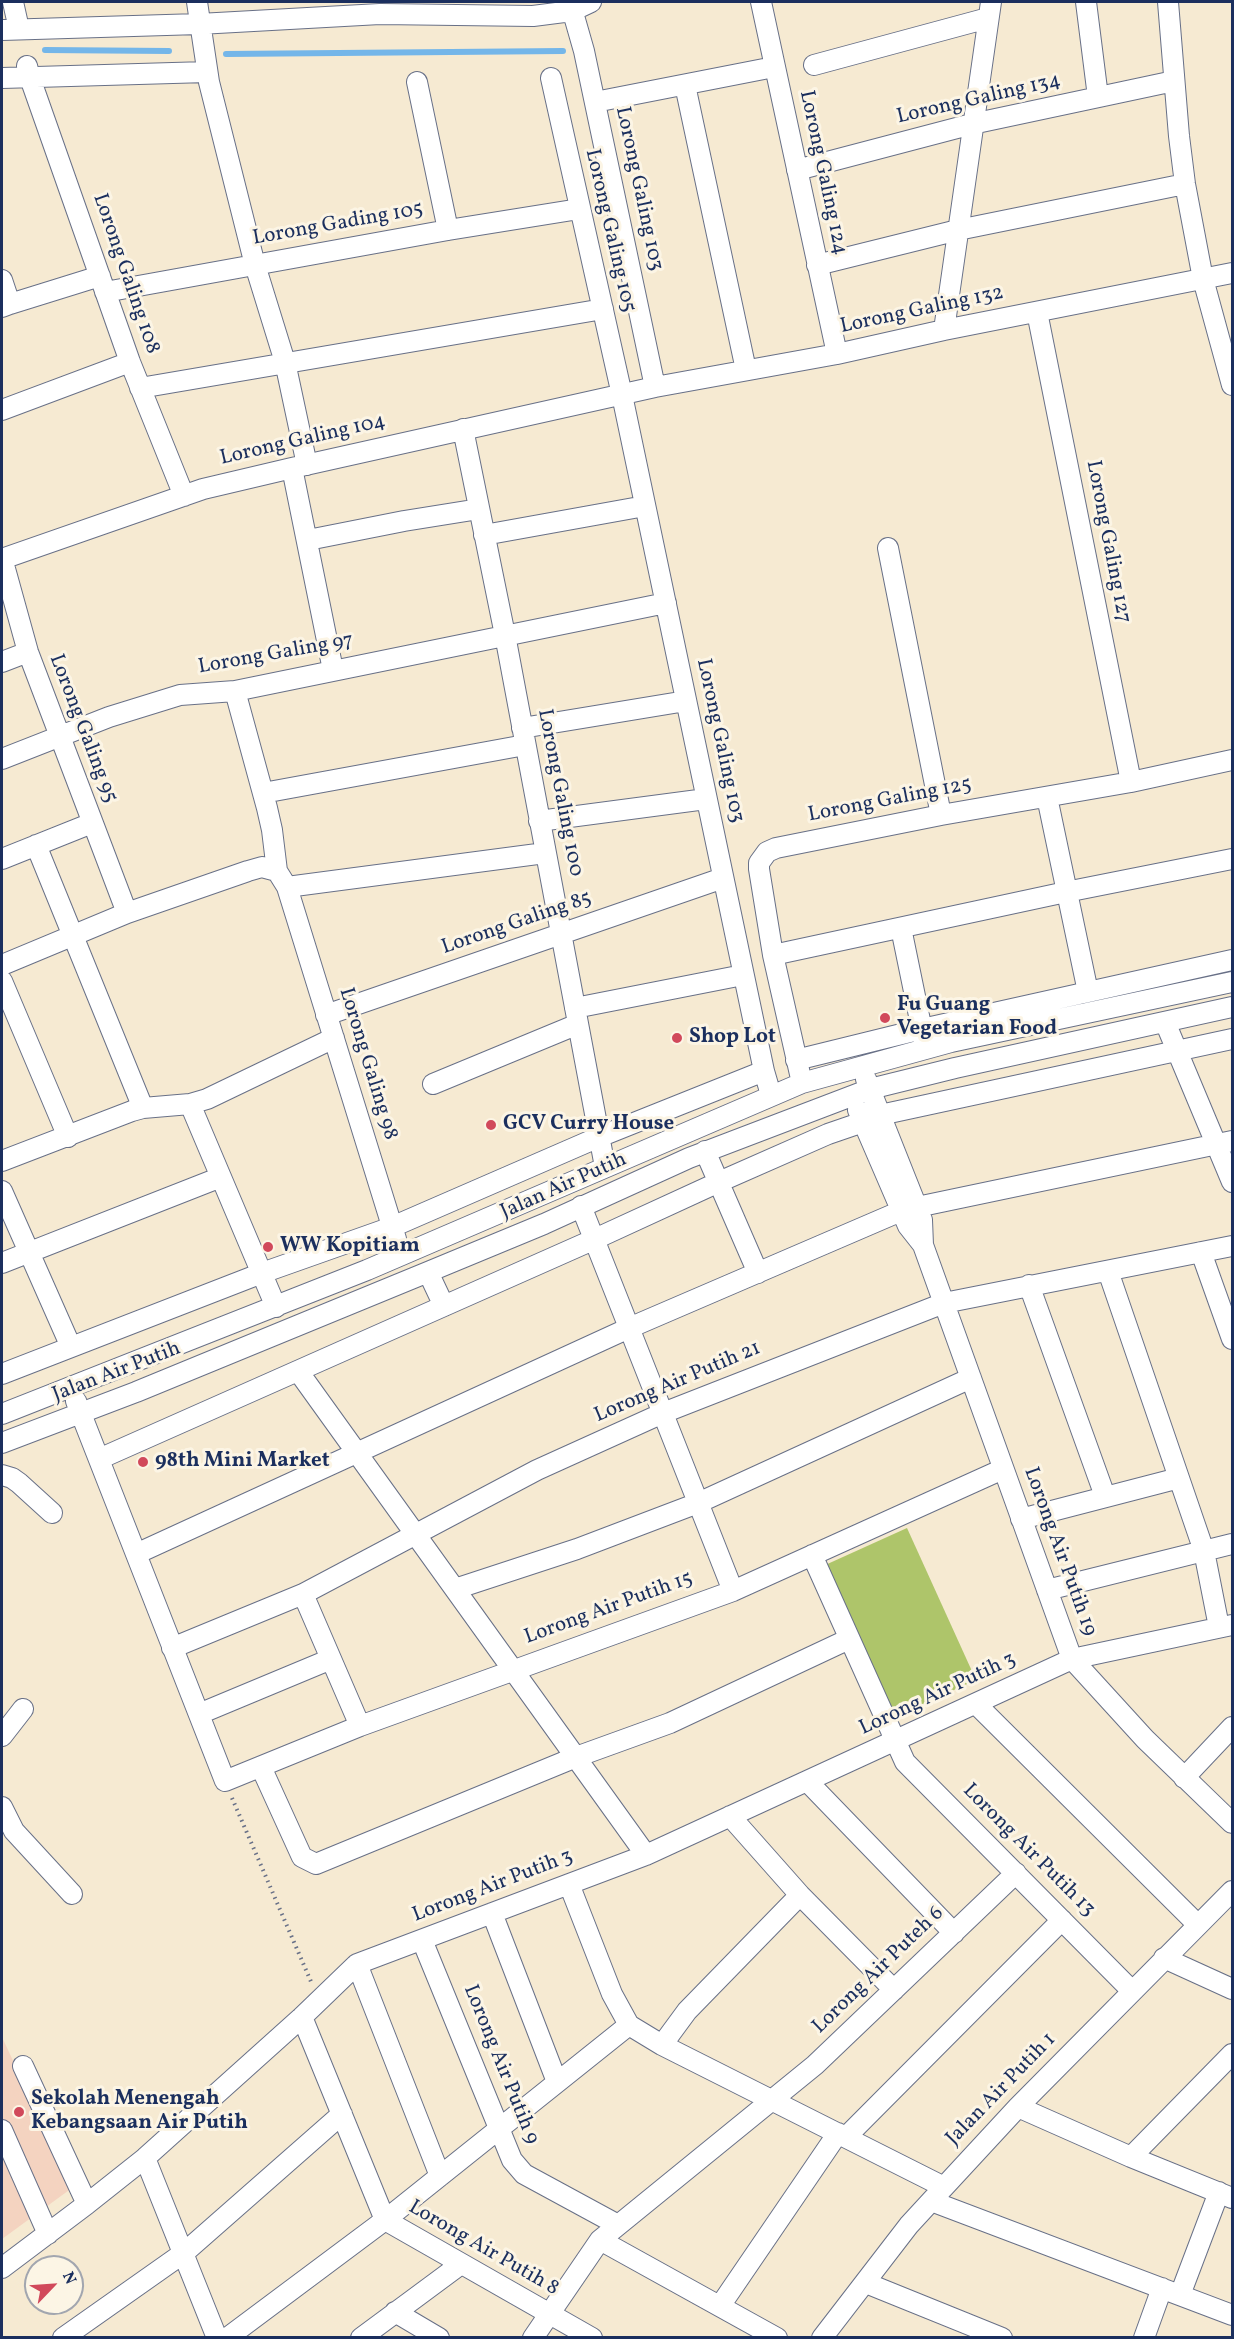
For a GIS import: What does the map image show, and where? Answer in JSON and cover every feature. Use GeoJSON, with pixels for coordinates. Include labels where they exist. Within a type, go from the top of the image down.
{"type":"FeatureCollection","features":[{"type":"Feature","properties":{"kind":"street"},"geometry":{"type":"LineString","coordinates":[[13,2],[10,30],[199,24],[290,10],[471,8],[533,16],[591,2]]}},
{"type":"Feature","properties":{"kind":"street"},"geometry":{"type":"LineString","coordinates":[[197,2],[207,72],[255,265],[285,362],[308,540],[333,670]]}},
{"type":"Feature","properties":{"kind":"street","name":"Lorong Galing 124"},"geometry":{"type":"LineString","coordinates":[[761,2],[837,354]]}},
{"type":"Feature","properties":{"kind":"street"},"geometry":{"type":"LineString","coordinates":[[1086,2],[1098,97]]}},
{"type":"Feature","properties":{"kind":"street"},"geometry":{"type":"LineString","coordinates":[[1168,2],[1185,184],[1203,279],[1233,385]]}},
{"type":"Feature","properties":{"kind":"street","name":"Lorong Galing 103"},"geometry":{"type":"LineString","coordinates":[[571,6],[595,102],[656,387]]}},
{"type":"Feature","properties":{"kind":"street"},"geometry":{"type":"LineString","coordinates":[[814,65],[990,10],[944,330]]}},
{"type":"Feature","properties":{"kind":"street"},"geometry":{"type":"LineString","coordinates":[[595,102],[774,67]]}},
{"type":"Feature","properties":{"kind":"street"},"geometry":{"type":"LineString","coordinates":[[2,78],[29,72],[207,72]]}},
{"type":"Feature","properties":{"kind":"street","name":"Lorong Galing 108"},"geometry":{"type":"LineString","coordinates":[[29,72],[130,362],[184,496]]}},
{"type":"Feature","properties":{"kind":"street","name":"Lorong Galing 105"},"geometry":{"type":"LineString","coordinates":[[551,78],[622,395]]}},
{"type":"Feature","properties":{"kind":"street","name":"Lorong Galing 134"},"geometry":{"type":"LineString","coordinates":[[797,170],[972,124],[1174,81]]}},
{"type":"Feature","properties":{"kind":"street"},"geometry":{"type":"LineString","coordinates":[[417,82],[448,230]]}},
{"type":"Feature","properties":{"kind":"street"},"geometry":{"type":"LineString","coordinates":[[685,85],[746,370]]}},
{"type":"Feature","properties":{"kind":"street"},"geometry":{"type":"LineString","coordinates":[[817,266],[958,230],[1185,184]]}},
{"type":"Feature","properties":{"kind":"street","name":"Lorong Gading 105"},"geometry":{"type":"LineString","coordinates":[[6,306],[103,284],[255,265],[579,209]]}},
{"type":"Feature","properties":{"kind":"street","name":"Lorong Galing 132"},"geometry":{"type":"LineString","coordinates":[[622,395],[837,354],[944,330],[1233,273]]}},
{"type":"Feature","properties":{"kind":"street"},"geometry":{"type":"LineString","coordinates":[[2,279],[6,306]]}},
{"type":"Feature","properties":{"kind":"street"},"geometry":{"type":"LineString","coordinates":[[140,388],[603,309]]}},
{"type":"Feature","properties":{"kind":"street","name":"Lorong Galing 127"},"geometry":{"type":"LineString","coordinates":[[1037,312],[1131,782]]}},
{"type":"Feature","properties":{"kind":"street"},"geometry":{"type":"LineString","coordinates":[[2,410],[130,362]]}},
{"type":"Feature","properties":{"kind":"street","name":"Lorong Galing 103"},"geometry":{"type":"LineString","coordinates":[[622,395],[743,975],[771,1095]]}},
{"type":"Feature","properties":{"kind":"street","name":"Lorong Galing 104"},"geometry":{"type":"LineString","coordinates":[[2,559],[203,489],[622,395]]}},
{"type":"Feature","properties":{"kind":"street","name":"Lorong Galing 100"},"geometry":{"type":"LineString","coordinates":[[463,429],[505,635],[605,1167]]}},
{"type":"Feature","properties":{"kind":"street"},"geometry":{"type":"LineString","coordinates":[[484,535],[645,506]]}},
{"type":"Feature","properties":{"kind":"street"},"geometry":{"type":"LineString","coordinates":[[308,540],[479,509]]}},
{"type":"Feature","properties":{"kind":"street"},"geometry":{"type":"LineString","coordinates":[[888,548],[941,815]]}},
{"type":"Feature","properties":{"kind":"street","name":"Lorong Galing 95"},"geometry":{"type":"LineString","coordinates":[[2,559],[28,652],[127,913]]}},
{"type":"Feature","properties":{"kind":"street","name":"Lorong Galing 97"},"geometry":{"type":"LineString","coordinates":[[2,759],[109,717],[180,695],[235,692],[666,603]]}},
{"type":"Feature","properties":{"kind":"street"},"geometry":{"type":"LineString","coordinates":[[2,662],[28,652]]}},
{"type":"Feature","properties":{"kind":"street","name":"Lorong Galing 98"},"geometry":{"type":"LineString","coordinates":[[235,692],[263,792],[282,879],[401,1255]]}},
{"type":"Feature","properties":{"kind":"street"},"geometry":{"type":"LineString","coordinates":[[263,792],[686,701]]}},
{"type":"Feature","properties":{"kind":"street","name":"Lorong Galing 125"},"geometry":{"type":"LineString","coordinates":[[802,1083],[773,955],[759,869],[759,863],[767,852],[776,848],[941,815],[1131,782],[1233,760]]}},
{"type":"Feature","properties":{"kind":"street"},"geometry":{"type":"LineString","coordinates":[[1047,797],[1088,992]]}},
{"type":"Feature","properties":{"kind":"street"},"geometry":{"type":"LineString","coordinates":[[539,821],[706,799]]}},
{"type":"Feature","properties":{"kind":"street"},"geometry":{"type":"LineString","coordinates":[[2,859],[92,823]]}},
{"type":"Feature","properties":{"kind":"street"},"geometry":{"type":"LineString","coordinates":[[36,845],[143,1108]]}},
{"type":"Feature","properties":{"kind":"street"},"geometry":{"type":"LineString","coordinates":[[2,965],[127,913],[262,867],[282,879],[545,853]]}},
{"type":"Feature","properties":{"kind":"street"},"geometry":{"type":"LineString","coordinates":[[773,955],[1066,892],[1233,859]]}},
{"type":"Feature","properties":{"kind":"street","name":"Lorong Galing 85"},"geometry":{"type":"LineString","coordinates":[[326,1015],[723,878]]}},
{"type":"Feature","properties":{"kind":"street"},"geometry":{"type":"LineString","coordinates":[[901,928],[926,1048]]}},
{"type":"Feature","properties":{"kind":"street"},"geometry":{"type":"LineString","coordinates":[[796,1060],[922,1029],[1233,960]]}},
{"type":"Feature","properties":{"kind":"street"},"geometry":{"type":"LineString","coordinates":[[433,1084],[577,1016],[743,975]]}},
{"type":"Feature","properties":{"kind":"street"},"geometry":{"type":"LineString","coordinates":[[2,981],[68,1137]]}},
{"type":"Feature","properties":{"kind":"street","name":"Jalan Air Putih"},"geometry":{"type":"LineString","coordinates":[[2,1414],[401,1255],[802,1083],[926,1048],[1233,982]]}},
{"type":"Feature","properties":{"kind":"street","name":"Jalan Air Putih"},"geometry":{"type":"LineString","coordinates":[[2,1443],[136,1392],[428,1272],[705,1151],[861,1093],[955,1068],[1233,1007]]}},
{"type":"Feature","properties":{"kind":"street"},"geometry":{"type":"LineString","coordinates":[[1165,1022],[1175,1050],[1224,1143],[1233,1182]]}},
{"type":"Feature","properties":{"kind":"street"},"geometry":{"type":"LineString","coordinates":[[2,1161],[143,1108],[190,1104],[226,1091],[334,1038]]}},
{"type":"Feature","properties":{"kind":"street"},"geometry":{"type":"LineString","coordinates":[[99,1459],[828,1134],[872,1119],[1175,1050],[1233,1040]]}},
{"type":"Feature","properties":{"kind":"street","name":"Lorong Air Putih 19"},"geometry":{"type":"LineString","coordinates":[[852,1068],[909,1209],[908,1226],[923,1245],[1072,1659],[1145,1739],[1233,1823]]}},
{"type":"Feature","properties":{"kind":"street"},"geometry":{"type":"LineString","coordinates":[[2,1374],[262,1273],[392,1227],[599,1137],[764,1071]]}},
{"type":"Feature","properties":{"kind":"street"},"geometry":{"type":"LineString","coordinates":[[190,1104],[276,1306]]}},
{"type":"Feature","properties":{"kind":"street"},"geometry":{"type":"LineString","coordinates":[[136,1554],[629,1328],[909,1209],[1224,1143]]}},
{"type":"Feature","properties":{"kind":"street"},"geometry":{"type":"LineString","coordinates":[[705,1151],[758,1273]]}},
{"type":"Feature","properties":{"kind":"street"},"geometry":{"type":"LineString","coordinates":[[2,1263],[221,1177]]}},
{"type":"Feature","properties":{"kind":"street"},"geometry":{"type":"LineString","coordinates":[[2,1191],[71,1347]]}},
{"type":"Feature","properties":{"kind":"street"},"geometry":{"type":"LineString","coordinates":[[462,1197],[474,1223]]}},
{"type":"Feature","properties":{"kind":"street"},"geometry":{"type":"LineString","coordinates":[[581,1206],[733,1591]]}},
{"type":"Feature","properties":{"kind":"street","name":"Lorong Air Putih 21"},"geometry":{"type":"LineString","coordinates":[[172,1648],[303,1594],[537,1470],[663,1413],[944,1303],[1233,1246]]}},
{"type":"Feature","properties":{"kind":"street"},"geometry":{"type":"LineString","coordinates":[[1202,1251],[1233,1339]]}},
{"type":"Feature","properties":{"kind":"street"},"geometry":{"type":"LineString","coordinates":[[1108,1271],[1204,1551],[1226,1626]]}},
{"type":"Feature","properties":{"kind":"street"},"geometry":{"type":"LineString","coordinates":[[428,1272],[444,1306]]}},
{"type":"Feature","properties":{"kind":"street"},"geometry":{"type":"LineString","coordinates":[[1029,1285],[1105,1497]]}},
{"type":"Feature","properties":{"kind":"street"},"geometry":{"type":"LineString","coordinates":[[298,1371],[646,1855]]}},
{"type":"Feature","properties":{"kind":"street"},"geometry":{"type":"LineString","coordinates":[[455,1590],[577,1550],[698,1503],[971,1378]]}},
{"type":"Feature","properties":{"kind":"street"},"geometry":{"type":"LineString","coordinates":[[70,1387],[225,1781]]}},
{"type":"Feature","properties":{"kind":"street","name":"Lorong Air Putih 15"},"geometry":{"type":"LineString","coordinates":[[225,1781],[360,1726],[512,1669],[733,1591],[1003,1469]]}},
{"type":"Feature","properties":{"kind":"street"},"geometry":{"type":"LineString","coordinates":[[2,1475],[19,1483],[52,1514]]}},
{"type":"Feature","properties":{"kind":"street"},"geometry":{"type":"LineString","coordinates":[[1021,1519],[1179,1478]]}},
{"type":"Feature","properties":{"kind":"street"},"geometry":{"type":"LineString","coordinates":[[1047,1590],[1233,1544]]}},
{"type":"Feature","properties":{"kind":"street","name":"Lorong Air Putih 13"},"geometry":{"type":"LineString","coordinates":[[812,1556],[905,1762],[1132,1991]]}},
{"type":"Feature","properties":{"kind":"street"},"geometry":{"type":"LineString","coordinates":[[303,1594],[360,1726]]}},
{"type":"Feature","properties":{"kind":"street","name":"Lorong Air Putih 3"},"geometry":{"type":"LineString","coordinates":[[2,2268],[146,2158],[302,2018],[357,1964],[646,1855],[1072,1659],[1226,1626]]}},
{"type":"Feature","properties":{"kind":"street"},"geometry":{"type":"LineString","coordinates":[[261,1767],[302,1857],[316,1864],[576,1757],[670,1723],[849,1638]]}},
{"type":"Feature","properties":{"kind":"street"},"geometry":{"type":"LineString","coordinates":[[199,1714],[331,1659]]}},
{"type":"Feature","properties":{"kind":"street"},"geometry":{"type":"LineString","coordinates":[[976,1704],[1198,1925]]}},
{"type":"Feature","properties":{"kind":"street"},"geometry":{"type":"LineString","coordinates":[[2,1736],[23,1709]]}},
{"type":"Feature","properties":{"kind":"street"},"geometry":{"type":"LineString","coordinates":[[1184,1778],[1233,1727]]}},
{"type":"Feature","properties":{"kind":"street"},"geometry":{"type":"LineString","coordinates":[[807,1781],[954,1933]]}},
{"type":"Feature","properties":{"kind":"street"},"geometry":{"type":"LineString","coordinates":[[2,1808],[14,1831],[72,1894]]}},
{"type":"Feature","properties":{"kind":"street"},"geometry":{"type":"LineString","coordinates":[[730,1816],[800,1895],[894,1990]]}},
{"type":"Feature","properties":{"kind":"street","name":"Lorong Air Puteh 6"},"geometry":{"type":"LineString","coordinates":[[533,2337],[600,2240],[815,2065],[1016,1873]]}},
{"type":"Feature","properties":{"kind":"street"},"geometry":{"type":"LineString","coordinates":[[569,1884],[612,1995],[629,2025],[662,2045],[842,2135],[937,2194],[1171,2292],[1233,2315]]}},
{"type":"Feature","properties":{"kind":"street","name":"Jalan Air Putih 1"},"geometry":{"type":"LineString","coordinates":[[822,2337],[937,2194],[1018,2107],[1233,1891]]}},
{"type":"Feature","properties":{"kind":"street"},"geometry":{"type":"LineString","coordinates":[[662,2045],[687,2011],[800,1895]]}},
{"type":"Feature","properties":{"kind":"street"},"geometry":{"type":"LineString","coordinates":[[492,1913],[557,2082]]}},
{"type":"Feature","properties":{"kind":"street"},"geometry":{"type":"LineString","coordinates":[[720,2306],[842,2135],[1062,1920]]}},
{"type":"Feature","properties":{"kind":"street","name":"Lorong Air Putih 9"},"geometry":{"type":"LineString","coordinates":[[422,1940],[512,2160],[524,2174],[618,2225]]}},
{"type":"Feature","properties":{"kind":"street"},"geometry":{"type":"LineString","coordinates":[[1164,1958],[1233,1989]]}},
{"type":"Feature","properties":{"kind":"street"},"geometry":{"type":"LineString","coordinates":[[357,1964],[440,2176]]}},
{"type":"Feature","properties":{"kind":"street","name":"Lorong Air Putih 8"},"geometry":{"type":"LineString","coordinates":[[302,2018],[385,2220],[592,2337]]}},
{"type":"Feature","properties":{"kind":"street"},"geometry":{"type":"LineString","coordinates":[[227,2337],[385,2220],[629,2025]]}},
{"type":"Feature","properties":{"kind":"street"},"geometry":{"type":"LineString","coordinates":[[1131,2157],[1233,2054]]}},
{"type":"Feature","properties":{"kind":"street"},"geometry":{"type":"LineString","coordinates":[[22,2066],[87,2205]]}},
{"type":"Feature","properties":{"kind":"street"},"geometry":{"type":"LineString","coordinates":[[1018,2107],[1131,2157],[1226,2195],[1144,2337]]}},
{"type":"Feature","properties":{"kind":"street"},"geometry":{"type":"LineString","coordinates":[[63,2337],[185,2252],[342,2114]]}},
{"type":"Feature","properties":{"kind":"street"},"geometry":{"type":"LineString","coordinates":[[2,2130],[48,2234]]}},
{"type":"Feature","properties":{"kind":"street"},"geometry":{"type":"LineString","coordinates":[[146,2158],[217,2337]]}},
{"type":"Feature","properties":{"kind":"street"},"geometry":{"type":"LineString","coordinates":[[600,2240],[777,2337]]}},
{"type":"Feature","properties":{"kind":"street"},"geometry":{"type":"LineString","coordinates":[[362,2337],[461,2264]]}},
{"type":"Feature","properties":{"kind":"street"},"geometry":{"type":"LineString","coordinates":[[866,2283],[975,2333],[1002,2337]]}},
{"type":"Feature","properties":{"kind":"street"},"geometry":{"type":"LineString","coordinates":[[395,2312],[438,2337]]}},
{"type":"Feature","properties":{"kind":"path"},"geometry":{"type":"LineString","coordinates":[[225,1781],[319,2001]]}},
{"type":"Feature","properties":{"kind":"shaded area","name":"Sekolah Menengah Kebangsaan Air Putih"},"geometry":{"type":"Polygon","coordinates":[[[2,2037],[72,2188],[2,2239],[2,2037]]]}},
{"type":"Feature","properties":{"kind":"green space"},"geometry":{"type":"Polygon","coordinates":[[[907,1528],[976,1680],[892,1718],[823,1566],[907,1528]]]}},
{"type":"Feature","properties":{"kind":"waterway"},"geometry":{"type":"LineString","coordinates":[[45,50],[169,51]]}},
{"type":"Feature","properties":{"kind":"waterway"},"geometry":{"type":"LineString","coordinates":[[226,54],[563,51]]}},
{"type":"Feature","properties":{"kind":"place","name":"Fu Guang Vegetarian Food"},"geometry":{"type":"Point","coordinates":[885,1018]}},
{"type":"Feature","properties":{"kind":"place","name":"Shop Lot"},"geometry":{"type":"Point","coordinates":[677,1038]}},
{"type":"Feature","properties":{"kind":"place","name":"GCV Curry House"},"geometry":{"type":"Point","coordinates":[491,1125]}},
{"type":"Feature","properties":{"kind":"place","name":"WW Kopitiam"},"geometry":{"type":"Point","coordinates":[268,1247]}},
{"type":"Feature","properties":{"kind":"place","name":"98th Mini Market"},"geometry":{"type":"Point","coordinates":[143,1462]}},
{"type":"Feature","properties":{"kind":"place","name":"Sekolah Menengah Kebangsaan Air Putih"},"geometry":{"type":"Point","coordinates":[19,2112]}}]}
